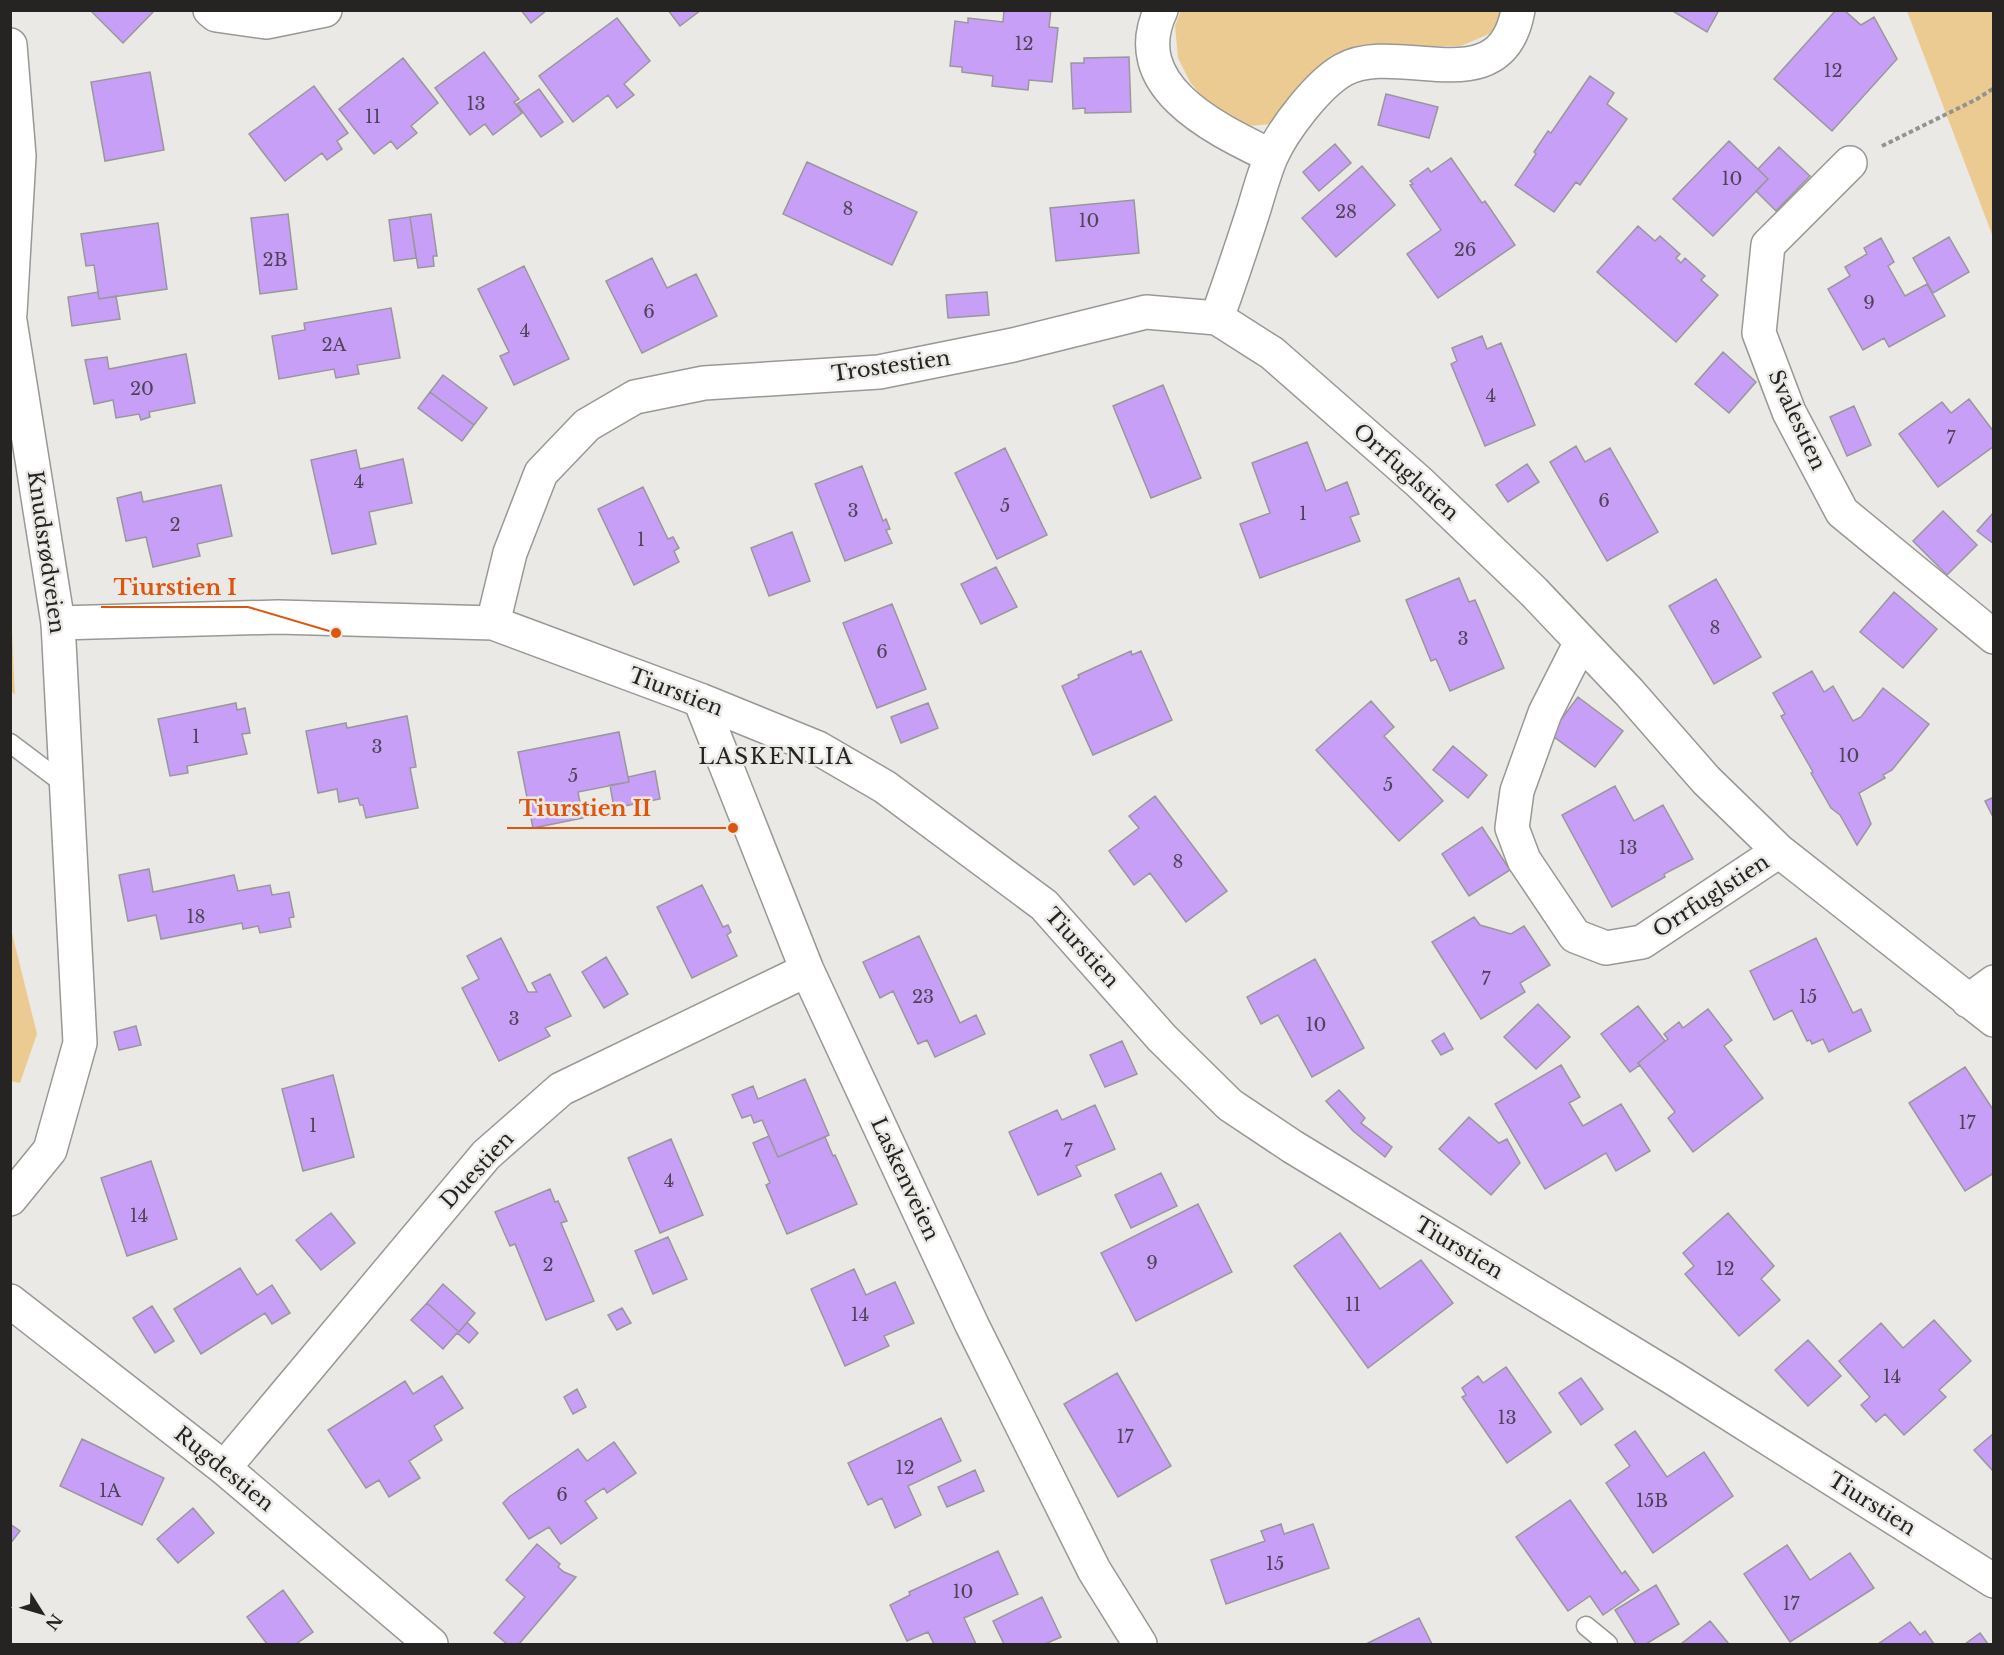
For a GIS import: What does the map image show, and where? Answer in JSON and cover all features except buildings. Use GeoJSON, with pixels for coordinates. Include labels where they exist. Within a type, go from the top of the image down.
{"type":"FeatureCollection","features":[{"type":"Feature","properties":{"kind":"street"},"geometry":{"type":"LineString","coordinates":[[210,10],[216,15],[266,22],[325,10]]}},
{"type":"Feature","properties":{"kind":"street"},"geometry":{"type":"LineString","coordinates":[[1161,10],[1154,39],[1154,60],[1166,83],[1185,107],[1221,132],[1271,156]]}},
{"type":"Feature","properties":{"kind":"street"},"geometry":{"type":"LineString","coordinates":[[1217,318],[1271,156],[1305,104],[1331,78],[1346,68],[1373,62],[1464,64],[1480,61],[1496,54],[1507,42],[1515,27],[1518,10]]}},
{"type":"Feature","properties":{"kind":"street"},"geometry":{"type":"LineString","coordinates":[[10,45],[19,156],[10,313]]}},
{"type":"Feature","properties":{"kind":"street","name":"Svalestien"},"geometry":{"type":"LineString","coordinates":[[1850,163],[1768,245],[1759,333],[1790,412],[1842,512],[1994,637]]}},
{"type":"Feature","properties":{"kind":"street","name":"Trostestien"},"geometry":{"type":"LineString","coordinates":[[493,623],[510,553],[541,473],[587,425],[635,397],[704,383],[879,372],[1013,345],[1146,312],[1217,318]]}},
{"type":"Feature","properties":{"kind":"street","name":"Orrfuglstien"},"geometry":{"type":"LineString","coordinates":[[1217,318],[1272,353],[1419,482],[1534,592],[1629,692],[1706,780],[1779,851],[1981,991],[1994,1020]]}},
{"type":"Feature","properties":{"kind":"street","name":"Knudsrødveien"},"geometry":{"type":"LineString","coordinates":[[10,321],[58,623],[80,1043],[50,1150],[10,1199]]}},
{"type":"Feature","properties":{"kind":"street","name":"Tiurstien"},"geometry":{"type":"LineString","coordinates":[[58,623],[278,617],[493,623],[700,700],[818,748],[885,787],[1044,905],[1162,1038],[1239,1111],[1293,1147],[1672,1378],[1994,1581]]}},
{"type":"Feature","properties":{"kind":"street","name":"Orrfuglstien"},"geometry":{"type":"LineString","coordinates":[[1581,642],[1545,713],[1517,791],[1512,828],[1524,860],[1575,936],[1606,948],[1642,942],[1779,851]]}},
{"type":"Feature","properties":{"kind":"street","name":"Laskenveien"},"geometry":{"type":"LineString","coordinates":[[700,700],[807,970],[972,1325],[1094,1570],[1140,1644]]}},
{"type":"Feature","properties":{"kind":"street","name":"Duestien"},"geometry":{"type":"LineString","coordinates":[[224,1468],[486,1155],[561,1089],[807,970]]}},
{"type":"Feature","properties":{"kind":"street","name":"Rugdestien"},"geometry":{"type":"LineString","coordinates":[[10,1301],[224,1468],[431,1644]]}},
{"type":"Feature","properties":{"kind":"lane"},"geometry":{"type":"LineString","coordinates":[[10,744],[67,786]]}},
{"type":"Feature","properties":{"kind":"lane"},"geometry":{"type":"LineString","coordinates":[[1586,1626],[1608,1644]]}},
{"type":"Feature","properties":{"kind":"path"},"geometry":{"type":"LineString","coordinates":[[1850,163],[1977,99],[1994,88]]}},
{"type":"Feature","properties":{"kind":"shaded area"},"geometry":{"type":"Polygon","coordinates":[[[1181,10],[1504,11],[1501,24],[1489,34],[1461,46],[1358,47],[1333,58],[1272,124],[1249,126],[1208,104],[1190,82],[1178,58],[1175,26],[1181,10]]]}},
{"type":"Feature","properties":{"kind":"shaded area"},"geometry":{"type":"Polygon","coordinates":[[[1907,11],[1993,11],[1993,237],[1907,11]]]}},
{"type":"Feature","properties":{"kind":"shaded area"},"geometry":{"type":"Polygon","coordinates":[[[11,610],[15,695],[11,691],[11,610]]]}},
{"type":"Feature","properties":{"kind":"shaded area"},"geometry":{"type":"Polygon","coordinates":[[[11,929],[37,1034],[20,1083],[11,1081],[11,929]]]}},
{"type":"Feature","properties":{"kind":"place","name":"Tiurstien I"},"geometry":{"type":"Point","coordinates":[336,633]}},
{"type":"Feature","properties":{"kind":"place","name":"Tiurstien II"},"geometry":{"type":"Point","coordinates":[733,828]}},
{"type":"Feature","properties":{"kind":"district","name":"LASKENLIA"},"geometry":{"type":"Point","coordinates":[776,756]}}]}
